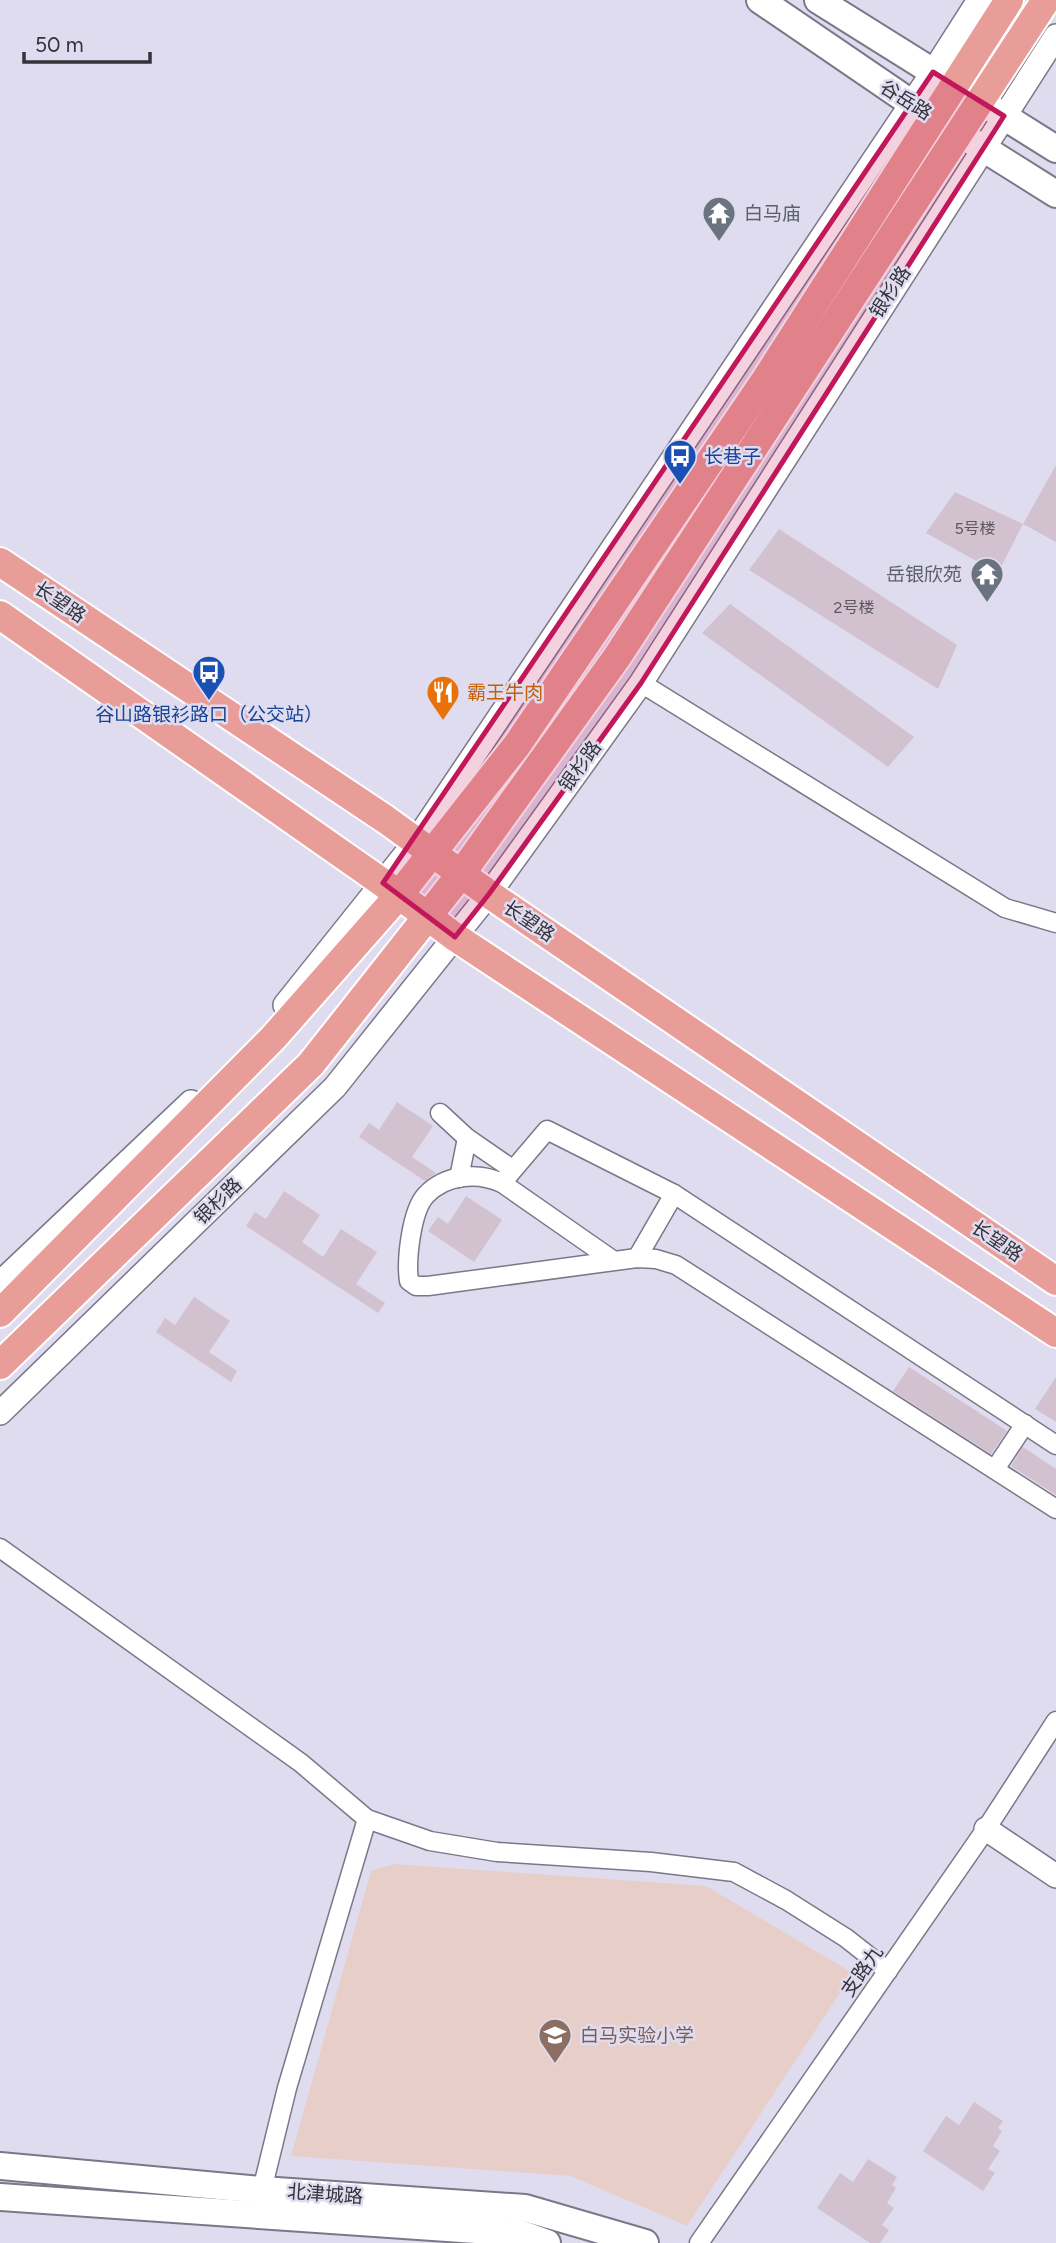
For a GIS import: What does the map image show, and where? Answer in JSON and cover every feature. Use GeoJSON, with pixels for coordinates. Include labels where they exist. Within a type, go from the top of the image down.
{"type":"FeatureCollection","features":[{"type":"Feature","properties":{"kind":"main road","name":"谷岳路"},"geometry":{"type":"LineString","coordinates":[[760,0],[922,110],[1056,194]]}},
{"type":"Feature","properties":{"kind":"main road"},"geometry":{"type":"LineString","coordinates":[[818,0],[1056,149]]}},
{"type":"Feature","properties":{"kind":"main road"},"geometry":{"type":"LineString","coordinates":[[0,1312],[274,1038],[425,847],[517,745],[766,379],[922,110],[1009,0]]}},
{"type":"Feature","properties":{"kind":"main road","name":"银杉路"},"geometry":{"type":"LineString","coordinates":[[0,1365],[310,1064],[461,874],[617,657],[1046,0]]}},
{"type":"Feature","properties":{"kind":"main road","name":"长望路"},"geometry":{"type":"LineString","coordinates":[[0,562],[425,847],[489,894],[1056,1281]]}},
{"type":"Feature","properties":{"kind":"main road"},"geometry":{"type":"LineString","coordinates":[[0,615],[428,915],[455,937],[1056,1334]]}},
{"type":"Feature","properties":{"kind":"main road","name":"北津城路"},"geometry":{"type":"LineString","coordinates":[[0,2166],[262,2190],[525,2208],[645,2243]]}},
{"type":"Feature","properties":{"kind":"main road","name":"北津城路"},"geometry":{"type":"LineString","coordinates":[[0,2197],[519,2233],[547,2243]]}},
{"type":"Feature","properties":{"kind":"street"},"geometry":{"type":"LineString","coordinates":[[944,79],[979,0]]}},
{"type":"Feature","properties":{"kind":"street","name":"银杉路"},"geometry":{"type":"LineString","coordinates":[[0,1413],[335,1087],[489,894],[641,683],[1056,36]]}},
{"type":"Feature","properties":{"kind":"street"},"geometry":{"type":"LineString","coordinates":[[641,683],[1005,908],[1056,923]]}},
{"type":"Feature","properties":{"kind":"street"},"geometry":{"type":"LineString","coordinates":[[0,1283],[268,1027],[391,889]]}},
{"type":"Feature","properties":{"kind":"street"},"geometry":{"type":"LineString","coordinates":[[440,1112],[507,1176],[614,1261]]}},
{"type":"Feature","properties":{"kind":"street"},"geometry":{"type":"LineString","coordinates":[[1056,1445],[674,1194],[547,1130],[507,1176],[475,1175],[459,1178],[434,1189],[425,1196],[420,1205],[414,1223],[407,1267],[409,1281],[415,1286],[637,1258],[656,1259],[689,1272],[1056,1508]]}},
{"type":"Feature","properties":{"kind":"street"},"geometry":{"type":"LineString","coordinates":[[459,1178],[467,1138]]}},
{"type":"Feature","properties":{"kind":"street"},"geometry":{"type":"LineString","coordinates":[[637,1258],[674,1194]]}},
{"type":"Feature","properties":{"kind":"street"},"geometry":{"type":"LineString","coordinates":[[995,1469],[1025,1424]]}},
{"type":"Feature","properties":{"kind":"street"},"geometry":{"type":"LineString","coordinates":[[0,1548],[301,1763],[367,1819],[430,1841],[497,1852],[651,1862],[734,1872],[786,1900],[846,1938],[888,1971]]}},
{"type":"Feature","properties":{"kind":"street","name":"支路九"},"geometry":{"type":"LineString","coordinates":[[699,2243],[986,1829],[1056,1721]]}},
{"type":"Feature","properties":{"kind":"street"},"geometry":{"type":"LineString","coordinates":[[262,2190],[287,2088],[367,1819]]}},
{"type":"Feature","properties":{"kind":"street"},"geometry":{"type":"LineString","coordinates":[[986,1829],[1056,1876]]}},
{"type":"Feature","properties":{"kind":"highlighted area"},"geometry":{"type":"Polygon","coordinates":[[[933,72],[1004,116],[641,683],[455,937],[383,883],[933,72]]]}},
{"type":"Feature","properties":{"kind":"shaded area","name":"白马实验小学"},"geometry":{"type":"Polygon","coordinates":[[[394,1864],[706,1886],[853,1973],[687,2226],[570,2176],[291,2156],[371,1871],[394,1864]]]}},
{"type":"Feature","properties":{"kind":"building"},"geometry":{"type":"Polygon","coordinates":[[[1056,465],[1056,542],[1023,524],[1056,465]]]}},
{"type":"Feature","properties":{"kind":"building"},"geometry":{"type":"Polygon","coordinates":[[[955,492],[1023,524],[998,573],[926,533],[955,492]]]}},
{"type":"Feature","properties":{"kind":"building"},"geometry":{"type":"Polygon","coordinates":[[[779,529],[957,645],[938,689],[749,570],[779,529]]]}},
{"type":"Feature","properties":{"kind":"building"},"geometry":{"type":"Polygon","coordinates":[[[730,604],[914,737],[888,767],[702,633],[730,604]]]}},
{"type":"Feature","properties":{"kind":"building"},"geometry":{"type":"Polygon","coordinates":[[[397,1102],[433,1126],[412,1157],[436,1173],[425,1181],[359,1137],[369,1123],[379,1130],[397,1102]]]}},
{"type":"Feature","properties":{"kind":"building"},"geometry":{"type":"Polygon","coordinates":[[[284,1191],[320,1215],[302,1242],[323,1257],[341,1229],[377,1252],[356,1284],[385,1303],[378,1313],[246,1226],[255,1212],[266,1219],[284,1191]]]}},
{"type":"Feature","properties":{"kind":"building"},"geometry":{"type":"Polygon","coordinates":[[[466,1196],[502,1220],[474,1262],[428,1231],[438,1217],[448,1224],[466,1196]]]}},
{"type":"Feature","properties":{"kind":"building"},"geometry":{"type":"Polygon","coordinates":[[[194,1297],[230,1321],[209,1352],[237,1371],[231,1382],[156,1332],[165,1318],[175,1325],[194,1297]]]}},
{"type":"Feature","properties":{"kind":"building"},"geometry":{"type":"Polygon","coordinates":[[[909,1367],[1007,1431],[991,1454],[893,1391],[909,1367]]]}},
{"type":"Feature","properties":{"kind":"building"},"geometry":{"type":"Polygon","coordinates":[[[1056,1377],[1056,1422],[1035,1409],[1056,1377]]]}},
{"type":"Feature","properties":{"kind":"building"},"geometry":{"type":"Polygon","coordinates":[[[1023,1447],[1056,1469],[1056,1495],[1011,1466],[1023,1447]]]}},
{"type":"Feature","properties":{"kind":"building"},"geometry":{"type":"Polygon","coordinates":[[[974,2102],[1003,2121],[998,2128],[1002,2131],[993,2146],[1000,2151],[988,2169],[995,2173],[983,2191],[923,2151],[946,2116],[959,2125],[974,2102]]]}},
{"type":"Feature","properties":{"kind":"building"},"geometry":{"type":"Polygon","coordinates":[[[868,2159],[897,2177],[892,2185],[896,2188],[887,2203],[894,2208],[882,2225],[889,2230],[880,2243],[870,2243],[817,2208],[840,2173],[853,2182],[868,2159]]]}},
{"type":"Feature","properties":{"kind":"place","name":"白马庙"},"geometry":{"type":"Point","coordinates":[719,243]}},
{"type":"Feature","properties":{"kind":"place","name":"长巷子"},"geometry":{"type":"Point","coordinates":[680,486]}},
{"type":"Feature","properties":{"kind":"place","name":"岳银欣苑"},"geometry":{"type":"Point","coordinates":[987,604]}},
{"type":"Feature","properties":{"kind":"place","name":"谷山路银衫路口（公交站）"},"geometry":{"type":"Point","coordinates":[209,702]}},
{"type":"Feature","properties":{"kind":"place","name":"霸王牛肉"},"geometry":{"type":"Point","coordinates":[443,722]}},
{"type":"Feature","properties":{"kind":"place","name":"白马实验小学"},"geometry":{"type":"Point","coordinates":[555,2065]}}]}
